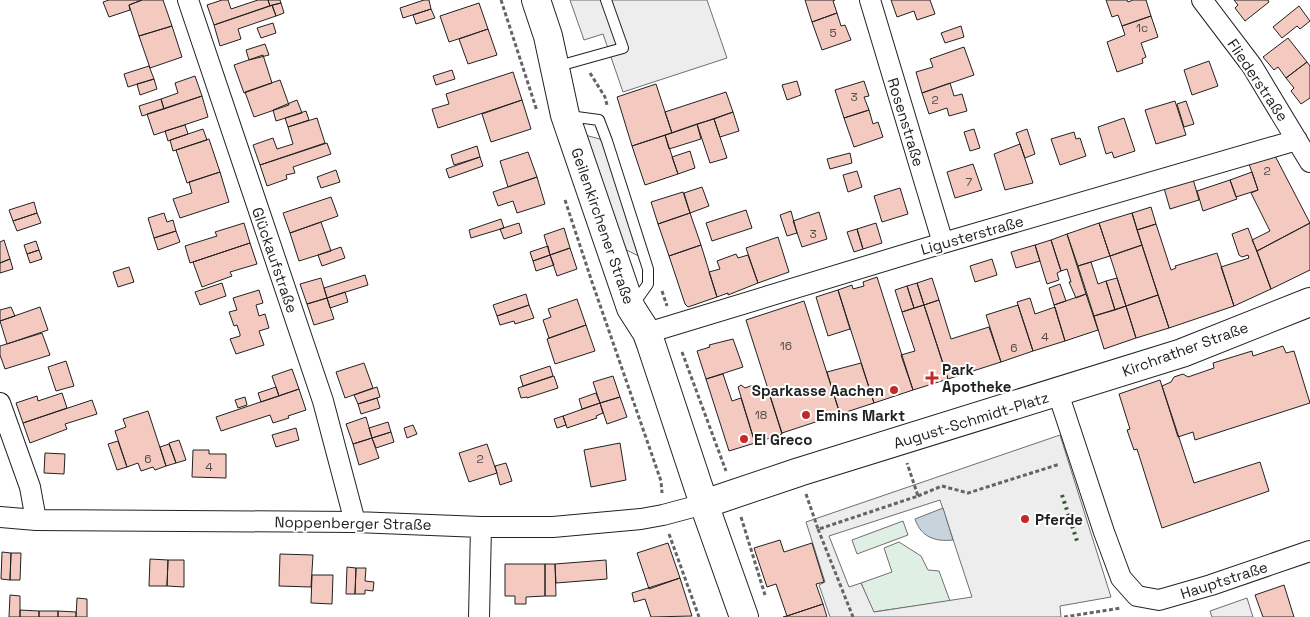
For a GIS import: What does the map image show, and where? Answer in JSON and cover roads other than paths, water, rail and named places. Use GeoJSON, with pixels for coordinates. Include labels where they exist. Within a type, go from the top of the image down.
{"type":"FeatureCollection","features":[{"type":"Feature","properties":{"kind":"main road","name":"Geilenkirchener Straße"},"geometry":{"type":"LineString","coordinates":[[536,0],[548,36],[554,67],[552,118],[631,308],[647,333],[744,617]]}},
{"type":"Feature","properties":{"kind":"main road","name":"Kirchrather Straße"},"geometry":{"type":"LineString","coordinates":[[1058,393],[1182,353],[1310,302]]}},
{"type":"Feature","properties":{"kind":"main road","name":"August-Schmidt-Platz"},"geometry":{"type":"LineString","coordinates":[[704,504],[798,472],[1058,393]]}},
{"type":"Feature","properties":{"kind":"street","name":"Glückaufstraße"},"geometry":{"type":"LineString","coordinates":[[188,0],[323,401],[355,522]]}},
{"type":"Feature","properties":{"kind":"street","name":"Rosenstraße"},"geometry":{"type":"LineString","coordinates":[[870,0],[943,243]]}},
{"type":"Feature","properties":{"kind":"street","name":"Fliederstraße"},"geometry":{"type":"LineString","coordinates":[[1202,0],[1252,66],[1310,162]]}},
{"type":"Feature","properties":{"kind":"street","name":"Ligusterstraße"},"geometry":{"type":"LineString","coordinates":[[647,333],[943,243],[1297,140]]}},
{"type":"Feature","properties":{"kind":"street","name":"August-Schmidt-Platz"},"geometry":{"type":"LineString","coordinates":[[1058,393],[1121,578],[1138,596]]}},
{"type":"Feature","properties":{"kind":"street"},"geometry":{"type":"LineString","coordinates":[[0,404],[30,487],[36,520]]}},
{"type":"Feature","properties":{"kind":"street","name":"Noppenberger Straße"},"geometry":{"type":"LineString","coordinates":[[0,517],[36,520],[355,522],[481,527],[552,527],[663,515],[704,504]]}},
{"type":"Feature","properties":{"kind":"street"},"geometry":{"type":"LineString","coordinates":[[479,617],[481,527]]}},
{"type":"Feature","properties":{"kind":"street","name":"Hauptstraße"},"geometry":{"type":"LineString","coordinates":[[1138,596],[1159,600],[1310,552]]}},
{"type":"Feature","properties":{"kind":"lane"},"geometry":{"type":"LineString","coordinates":[[554,67],[623,48],[606,0]]}},
{"type":"Feature","properties":{"kind":"place","name":"Park Apotheke"},"geometry":{"type":"Point","coordinates":[932,378]}},
{"type":"Feature","properties":{"kind":"place","name":"Sparkasse Aachen"},"geometry":{"type":"Point","coordinates":[894,390]}},
{"type":"Feature","properties":{"kind":"place","name":"Emins Markt"},"geometry":{"type":"Point","coordinates":[806,415]}},
{"type":"Feature","properties":{"kind":"place","name":"El Greco"},"geometry":{"type":"Point","coordinates":[744,439]}},
{"type":"Feature","properties":{"kind":"place","name":"Pferde"},"geometry":{"type":"Point","coordinates":[1025,519]}}]}
